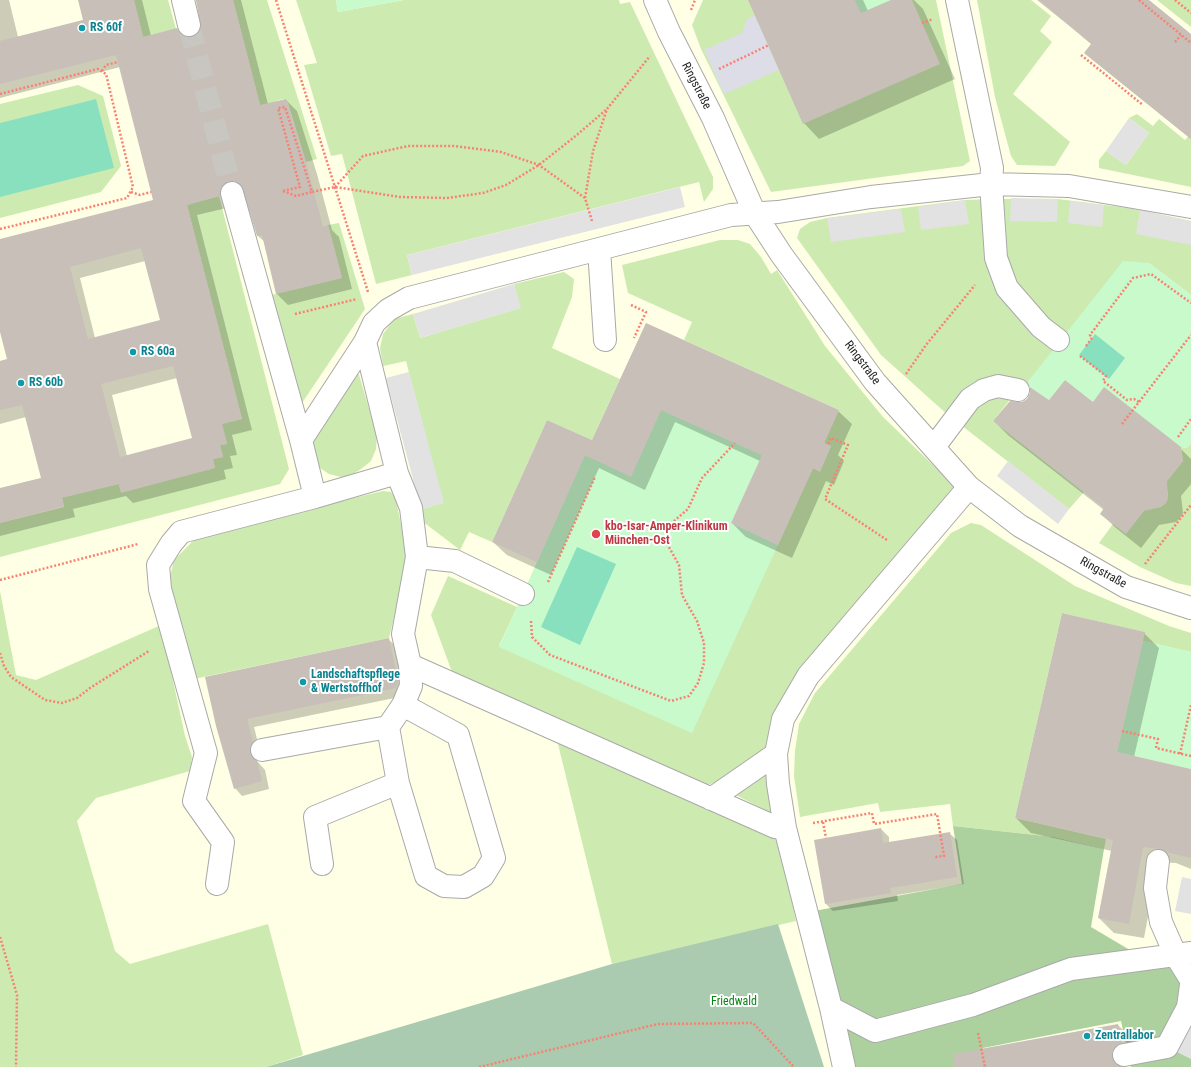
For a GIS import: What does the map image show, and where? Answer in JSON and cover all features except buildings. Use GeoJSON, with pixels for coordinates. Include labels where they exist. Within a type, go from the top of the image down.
{"type":"FeatureCollection","features":[{"type":"Feature","properties":{"kind":"lane"},"geometry":{"type":"LineString","coordinates":[[183,0],[189,25]]}},
{"type":"Feature","properties":{"kind":"lane","name":"Ringstraße"},"geometry":{"type":"LineString","coordinates":[[655,0],[669,32],[712,118],[755,214],[781,254],[876,382],[934,448],[969,487],[1020,526],[1126,587],[1191,608]]}},
{"type":"Feature","properties":{"kind":"lane"},"geometry":{"type":"LineString","coordinates":[[957,0],[992,168],[991,184],[996,258],[1007,288],[1041,328],[1058,340]]}},
{"type":"Feature","properties":{"kind":"lane"},"geometry":{"type":"LineString","coordinates":[[301,440],[366,342],[374,323],[388,310],[409,298],[730,215],[778,212],[872,197],[991,184],[1069,186],[1191,206]]}},
{"type":"Feature","properties":{"kind":"lane"},"geometry":{"type":"LineString","coordinates":[[232,193],[301,440],[315,497]]}},
{"type":"Feature","properties":{"kind":"lane"},"geometry":{"type":"LineString","coordinates":[[599,249],[606,340]]}},
{"type":"Feature","properties":{"kind":"lane"},"geometry":{"type":"LineString","coordinates":[[366,342],[397,473],[411,508],[417,557],[404,634],[410,665],[411,686],[403,705],[388,727],[398,782],[426,876],[444,886],[464,887],[482,876],[494,858],[458,735],[403,705]]}},
{"type":"Feature","properties":{"kind":"lane"},"geometry":{"type":"LineString","coordinates":[[934,448],[970,400],[984,390],[998,386],[1018,390]]}},
{"type":"Feature","properties":{"kind":"lane"},"geometry":{"type":"LineString","coordinates":[[217,884],[222,842],[194,800],[206,753],[160,589],[158,565],[170,544],[181,532],[315,497],[397,473]]}},
{"type":"Feature","properties":{"kind":"lane"},"geometry":{"type":"LineString","coordinates":[[844,1067],[831,1008],[785,828],[776,754],[783,719],[808,676],[969,487]]}},
{"type":"Feature","properties":{"kind":"lane"},"geometry":{"type":"LineString","coordinates":[[417,557],[455,561],[523,594]]}},
{"type":"Feature","properties":{"kind":"lane"},"geometry":{"type":"LineString","coordinates":[[410,665],[711,799],[776,827],[785,828]]}},
{"type":"Feature","properties":{"kind":"lane"},"geometry":{"type":"LineString","coordinates":[[262,750],[388,727]]}},
{"type":"Feature","properties":{"kind":"lane"},"geometry":{"type":"LineString","coordinates":[[711,799],[776,754]]}},
{"type":"Feature","properties":{"kind":"lane"},"geometry":{"type":"LineString","coordinates":[[322,864],[315,817],[398,782]]}},
{"type":"Feature","properties":{"kind":"lane"},"geometry":{"type":"LineString","coordinates":[[1158,860],[1155,888],[1161,922],[1184,954],[1191,980]]}},
{"type":"Feature","properties":{"kind":"lane"},"geometry":{"type":"LineString","coordinates":[[831,1008],[875,1031],[973,1005],[1071,969],[1184,954]]}},
{"type":"Feature","properties":{"kind":"lane"},"geometry":{"type":"LineString","coordinates":[[1124,1055],[1167,1047],[1188,1007],[1191,985]]}},
{"type":"Feature","properties":{"kind":"path"},"geometry":{"type":"LineString","coordinates":[[276,0],[369,296],[388,310]]}},
{"type":"Feature","properties":{"kind":"path"},"geometry":{"type":"LineString","coordinates":[[1139,0],[1191,43]]}},
{"type":"Feature","properties":{"kind":"path"},"geometry":{"type":"LineString","coordinates":[[1175,0],[1191,13]]}},
{"type":"Feature","properties":{"kind":"path"},"geometry":{"type":"LineString","coordinates":[[1175,42],[1182,35]]}},
{"type":"Feature","properties":{"kind":"path"},"geometry":{"type":"LineString","coordinates":[[714,71],[769,46]]}},
{"type":"Feature","properties":{"kind":"path"},"geometry":{"type":"LineString","coordinates":[[312,192],[285,106],[278,108],[300,187],[282,191],[296,196],[335,187],[400,196],[447,198],[483,193],[506,185],[539,164],[578,134],[607,109],[653,52]]}},
{"type":"Feature","properties":{"kind":"path"},"geometry":{"type":"LineString","coordinates":[[1081,55],[1137,97],[1143,105]]}},
{"type":"Feature","properties":{"kind":"path"},"geometry":{"type":"LineString","coordinates":[[102,71],[106,65],[118,62]]}},
{"type":"Feature","properties":{"kind":"path"},"geometry":{"type":"LineString","coordinates":[[0,94],[98,69],[102,71],[106,74],[133,187],[127,198],[0,229]]}},
{"type":"Feature","properties":{"kind":"path"},"geometry":{"type":"LineString","coordinates":[[599,249],[585,198],[593,151],[607,109]]}},
{"type":"Feature","properties":{"kind":"path"},"geometry":{"type":"LineString","coordinates":[[335,187],[363,156],[408,146],[455,146],[493,151],[539,164],[585,198]]}},
{"type":"Feature","properties":{"kind":"path"},"geometry":{"type":"LineString","coordinates":[[131,192],[140,195],[151,192]]}},
{"type":"Feature","properties":{"kind":"path"},"geometry":{"type":"LineString","coordinates":[[1139,402],[1134,399],[1127,400],[1109,386],[1103,381],[1106,376],[1079,355],[1092,338],[1090,335],[1132,278],[1151,274],[1191,303]]}},
{"type":"Feature","properties":{"kind":"path"},"geometry":{"type":"LineString","coordinates":[[903,378],[926,345],[975,286],[978,280]]}},
{"type":"Feature","properties":{"kind":"path"},"geometry":{"type":"LineString","coordinates":[[292,309],[293,315],[369,296]]}},
{"type":"Feature","properties":{"kind":"path"},"geometry":{"type":"LineString","coordinates":[[625,302],[646,312],[634,339]]}},
{"type":"Feature","properties":{"kind":"path"},"geometry":{"type":"LineString","coordinates":[[1122,424],[1191,335]]}},
{"type":"Feature","properties":{"kind":"path"},"geometry":{"type":"LineString","coordinates":[[1178,437],[1191,419]]}},
{"type":"Feature","properties":{"kind":"path"},"geometry":{"type":"LineString","coordinates":[[828,444],[831,438],[848,445],[825,499],[910,556]]}},
{"type":"Feature","properties":{"kind":"path"},"geometry":{"type":"LineString","coordinates":[[533,616],[530,623],[532,636],[550,655],[671,701],[689,696],[698,683],[704,663],[704,643],[696,621],[682,595],[678,565],[666,542],[667,528],[688,509],[702,478],[735,443]]}},
{"type":"Feature","properties":{"kind":"path"},"geometry":{"type":"LineString","coordinates":[[546,586],[595,477]]}},
{"type":"Feature","properties":{"kind":"path"},"geometry":{"type":"LineString","coordinates":[[1126,587],[1191,505]]}},
{"type":"Feature","properties":{"kind":"path"},"geometry":{"type":"LineString","coordinates":[[0,580],[181,532]]}},
{"type":"Feature","properties":{"kind":"path"},"geometry":{"type":"LineString","coordinates":[[0,653],[4,666],[11,677],[45,700],[62,703],[77,698],[90,688],[156,647],[175,642]]}},
{"type":"Feature","properties":{"kind":"path"},"geometry":{"type":"LineString","coordinates":[[1180,754],[1191,706]]}},
{"type":"Feature","properties":{"kind":"path"},"geometry":{"type":"LineString","coordinates":[[1122,731],[1158,739],[1156,748],[1191,756]]}},
{"type":"Feature","properties":{"kind":"path"},"geometry":{"type":"LineString","coordinates":[[785,828],[872,813],[874,824],[937,814],[944,856],[935,857]]}},
{"type":"Feature","properties":{"kind":"path"},"geometry":{"type":"LineString","coordinates":[[823,822],[826,838]]}},
{"type":"Feature","properties":{"kind":"path"},"geometry":{"type":"LineString","coordinates":[[0,937],[17,995],[16,1067]]}},
{"type":"Feature","properties":{"kind":"path"},"geometry":{"type":"LineString","coordinates":[[973,1005],[985,1067]]}},
{"type":"Feature","properties":{"kind":"path"},"geometry":{"type":"LineString","coordinates":[[479,1067],[658,1024],[753,1023],[794,1067]]}},
{"type":"Feature","properties":{"kind":"shaded area","name":"kbo-Isar-Amper-Klinikum München-Ost"},"geometry":{"type":"Polygon","coordinates":[[[0,0],[1191,0],[1191,1067],[0,1067],[0,0]]]}},
{"type":"Feature","properties":{"kind":"shaded area"},"geometry":{"type":"Polygon","coordinates":[[[755,15],[779,70],[724,94],[704,50],[742,33],[747,19],[755,15]]]}},
{"type":"Feature","properties":{"kind":"shaded area"},"geometry":{"type":"Polygon","coordinates":[[[1129,118],[1149,133],[1126,165],[1106,151],[1129,118]]]}},
{"type":"Feature","properties":{"kind":"shaded area"},"geometry":{"type":"Polygon","coordinates":[[[680,187],[685,207],[412,275],[407,255],[680,187]]]}},
{"type":"Feature","properties":{"kind":"shaded area"},"geometry":{"type":"Polygon","coordinates":[[[1011,198],[1058,199],[1057,222],[1010,221],[1011,198]]]}},
{"type":"Feature","properties":{"kind":"shaded area"},"geometry":{"type":"Polygon","coordinates":[[[965,200],[969,224],[921,230],[918,207],[965,200]]]}},
{"type":"Feature","properties":{"kind":"shaded area"},"geometry":{"type":"Polygon","coordinates":[[[1070,201],[1104,205],[1102,227],[1068,223],[1070,201]]]}},
{"type":"Feature","properties":{"kind":"shaded area"},"geometry":{"type":"Polygon","coordinates":[[[901,209],[905,232],[831,242],[827,218],[901,209]]]}},
{"type":"Feature","properties":{"kind":"shaded area"},"geometry":{"type":"Polygon","coordinates":[[[1140,210],[1191,221],[1191,245],[1136,234],[1140,210]]]}},
{"type":"Feature","properties":{"kind":"shaded area"},"geometry":{"type":"Polygon","coordinates":[[[514,284],[521,308],[420,338],[413,314],[514,284]]]}},
{"type":"Feature","properties":{"kind":"shaded area"},"geometry":{"type":"Polygon","coordinates":[[[409,372],[444,503],[421,509],[386,378],[409,372]]]}},
{"type":"Feature","properties":{"kind":"shaded area"},"geometry":{"type":"Polygon","coordinates":[[[1008,461],[1069,509],[1058,524],[997,476],[1008,461]]]}},
{"type":"Feature","properties":{"kind":"shaded area"},"geometry":{"type":"Polygon","coordinates":[[[1182,877],[1191,879],[1191,914],[1175,911],[1182,877]]]}},
{"type":"Feature","properties":{"kind":"shaded area"},"geometry":{"type":"Polygon","coordinates":[[[1191,1001],[1191,1059],[1167,1047],[1191,1001]]]}},
{"type":"Feature","properties":{"kind":"green space"},"geometry":{"type":"Polygon","coordinates":[[[134,0],[168,0],[176,29],[143,37],[134,0]]]}},
{"type":"Feature","properties":{"kind":"green space"},"geometry":{"type":"Polygon","coordinates":[[[233,0],[267,0],[317,159],[306,162],[288,103],[284,99],[276,101],[274,106],[275,163],[233,0]]]}},
{"type":"Feature","properties":{"kind":"green space"},"geometry":{"type":"Polygon","coordinates":[[[296,0],[336,0],[338,12],[404,0],[619,0],[620,4],[630,2],[713,177],[713,189],[704,202],[699,182],[407,255],[412,275],[376,284],[342,154],[331,156],[304,65],[317,63],[296,0]]]}},
{"type":"Feature","properties":{"kind":"green space"},"geometry":{"type":"Polygon","coordinates":[[[336,0],[404,0],[338,12],[336,0]]]}},
{"type":"Feature","properties":{"kind":"green space"},"geometry":{"type":"Polygon","coordinates":[[[703,0],[936,0],[970,161],[963,166],[771,192],[701,49],[692,25],[703,0]]]}},
{"type":"Feature","properties":{"kind":"green space"},"geometry":{"type":"Polygon","coordinates":[[[855,0],[891,0],[861,13],[855,0]]]}},
{"type":"Feature","properties":{"kind":"green space"},"geometry":{"type":"Polygon","coordinates":[[[977,0],[1031,0],[1051,16],[1040,31],[1052,42],[1013,94],[1070,142],[1055,166],[1017,165],[1011,156],[995,97],[977,0]]]}},
{"type":"Feature","properties":{"kind":"green space"},"geometry":{"type":"Polygon","coordinates":[[[1157,0],[1191,0],[1191,27],[1157,0]]]}},
{"type":"Feature","properties":{"kind":"green space"},"geometry":{"type":"Polygon","coordinates":[[[78,85],[103,96],[121,166],[101,192],[0,218],[0,104],[78,85]]]}},
{"type":"Feature","properties":{"kind":"green space"},"geometry":{"type":"Polygon","coordinates":[[[96,99],[114,168],[0,197],[0,123],[96,99]]]}},
{"type":"Feature","properties":{"kind":"green space"},"geometry":{"type":"Polygon","coordinates":[[[1137,114],[1153,126],[1159,119],[1185,140],[1191,133],[1191,187],[1099,168],[1099,160],[1106,151],[1126,165],[1149,133],[1129,118],[1137,114]]]}},
{"type":"Feature","properties":{"kind":"green space"},"geometry":{"type":"Polygon","coordinates":[[[219,196],[289,469],[280,484],[0,557],[0,523],[64,507],[62,497],[119,484],[121,492],[215,468],[213,459],[223,457],[220,445],[227,444],[222,424],[242,419],[187,205],[219,196]]]}},
{"type":"Feature","properties":{"kind":"green space"},"geometry":{"type":"Polygon","coordinates":[[[1058,199],[1128,208],[1191,221],[1191,295],[1149,263],[1026,384],[1024,382],[993,421],[1084,492],[1069,509],[948,415],[881,355],[797,238],[800,229],[810,222],[827,218],[965,200],[1058,199]]]}},
{"type":"Feature","properties":{"kind":"green space"},"geometry":{"type":"Polygon","coordinates":[[[339,223],[365,309],[298,409],[271,295],[342,278],[328,225],[339,223]]]}},
{"type":"Feature","properties":{"kind":"green space"},"geometry":{"type":"Polygon","coordinates":[[[720,240],[738,240],[750,244],[761,257],[771,274],[777,270],[825,346],[883,417],[957,488],[792,680],[780,708],[770,745],[719,781],[705,786],[452,672],[431,615],[448,576],[517,607],[499,646],[778,545],[813,468],[820,471],[831,446],[824,443],[839,410],[684,340],[692,322],[628,293],[622,265],[720,240]]]}},
{"type":"Feature","properties":{"kind":"green space"},"geometry":{"type":"Polygon","coordinates":[[[1123,261],[1149,263],[1191,295],[1191,443],[1187,448],[1181,447],[1093,402],[1065,380],[1049,400],[1026,384],[1123,261]]]}},
{"type":"Feature","properties":{"kind":"green space"},"geometry":{"type":"Polygon","coordinates":[[[564,272],[574,279],[572,297],[552,348],[620,379],[592,440],[547,420],[492,542],[469,532],[460,550],[422,521],[421,509],[443,503],[406,361],[383,366],[380,348],[383,334],[394,319],[413,314],[420,338],[520,308],[514,284],[564,272]]]}},
{"type":"Feature","properties":{"kind":"green space"},"geometry":{"type":"Polygon","coordinates":[[[1095,334],[1125,358],[1109,379],[1079,355],[1095,334]]]}},
{"type":"Feature","properties":{"kind":"green space"},"geometry":{"type":"Polygon","coordinates":[[[357,368],[377,436],[376,449],[371,461],[361,469],[352,475],[341,477],[329,474],[320,468],[314,459],[313,447],[315,437],[357,368]]]}},
{"type":"Feature","properties":{"kind":"green space"},"geometry":{"type":"Polygon","coordinates":[[[661,410],[762,455],[731,523],[778,545],[692,733],[499,647],[585,455],[631,476],[661,410]]]}},
{"type":"Feature","properties":{"kind":"green space"},"geometry":{"type":"Polygon","coordinates":[[[1191,443],[1191,586],[1176,583],[1140,567],[1099,543],[1113,524],[1148,506],[1155,508],[1161,507],[1166,503],[1168,492],[1163,486],[1183,461],[1181,447],[1187,448],[1191,443]]]}},
{"type":"Feature","properties":{"kind":"green space"},"geometry":{"type":"Polygon","coordinates":[[[383,491],[391,492],[396,500],[406,549],[403,580],[389,638],[194,679],[169,581],[174,560],[198,536],[383,491]]]}},
{"type":"Feature","properties":{"kind":"green space"},"geometry":{"type":"Polygon","coordinates":[[[971,523],[981,525],[1075,586],[1169,626],[1191,633],[1191,652],[1143,641],[1144,632],[1062,613],[1015,818],[1106,839],[1104,849],[1054,837],[953,826],[950,804],[880,812],[878,803],[800,817],[794,776],[795,751],[799,724],[815,693],[951,533],[971,523]]]}},
{"type":"Feature","properties":{"kind":"green space"},"geometry":{"type":"Polygon","coordinates":[[[577,547],[616,564],[580,645],[541,627],[577,547]]]}},
{"type":"Feature","properties":{"kind":"green space"},"geometry":{"type":"Polygon","coordinates":[[[0,591],[16,675],[36,680],[161,625],[185,736],[192,757],[190,771],[96,798],[77,821],[115,951],[130,964],[268,924],[303,1055],[266,1067],[0,1067],[0,591]]]}},
{"type":"Feature","properties":{"kind":"green space"},"geometry":{"type":"Polygon","coordinates":[[[1143,641],[1191,652],[1191,769],[1117,752],[1143,641]]]}},
{"type":"Feature","properties":{"kind":"green space"},"geometry":{"type":"Polygon","coordinates":[[[557,740],[778,836],[796,921],[612,964],[557,740]]]}},
{"type":"Feature","properties":{"kind":"green space"},"geometry":{"type":"Polygon","coordinates":[[[769,773],[775,815],[734,794],[760,775],[769,773]]]}},
{"type":"Feature","properties":{"kind":"green space"},"geometry":{"type":"Polygon","coordinates":[[[953,826],[1054,837],[1104,849],[1091,927],[1140,956],[1191,960],[1191,1067],[1131,1067],[1121,1021],[983,1048],[986,1067],[837,1067],[803,913],[962,884],[953,826]]]}},
{"type":"Feature","properties":{"kind":"green space","name":"Friedwald"},"geometry":{"type":"Polygon","coordinates":[[[778,924],[824,1067],[266,1067],[612,964],[778,924]]]}},
{"type":"Feature","properties":{"kind":"tunnel"},"geometry":{"type":"LineString","coordinates":[[189,25],[232,193]]}},
{"type":"Feature","properties":{"kind":"place","name":"RS 60f"},"geometry":{"type":"Point","coordinates":[82,28]}},
{"type":"Feature","properties":{"kind":"place","name":"RS 60a"},"geometry":{"type":"Point","coordinates":[133,352]}},
{"type":"Feature","properties":{"kind":"place","name":"RS 60b"},"geometry":{"type":"Point","coordinates":[21,383]}},
{"type":"Feature","properties":{"kind":"place","name":"kbo-Isar-Amper-Klinikum München-Ost"},"geometry":{"type":"Point","coordinates":[596,534]}},
{"type":"Feature","properties":{"kind":"place","name":"Landschaftspflege & Wertstoffhof"},"geometry":{"type":"Point","coordinates":[303,682]}},
{"type":"Feature","properties":{"kind":"place","name":"Zentrallabor"},"geometry":{"type":"Point","coordinates":[1087,1036]}}]}
